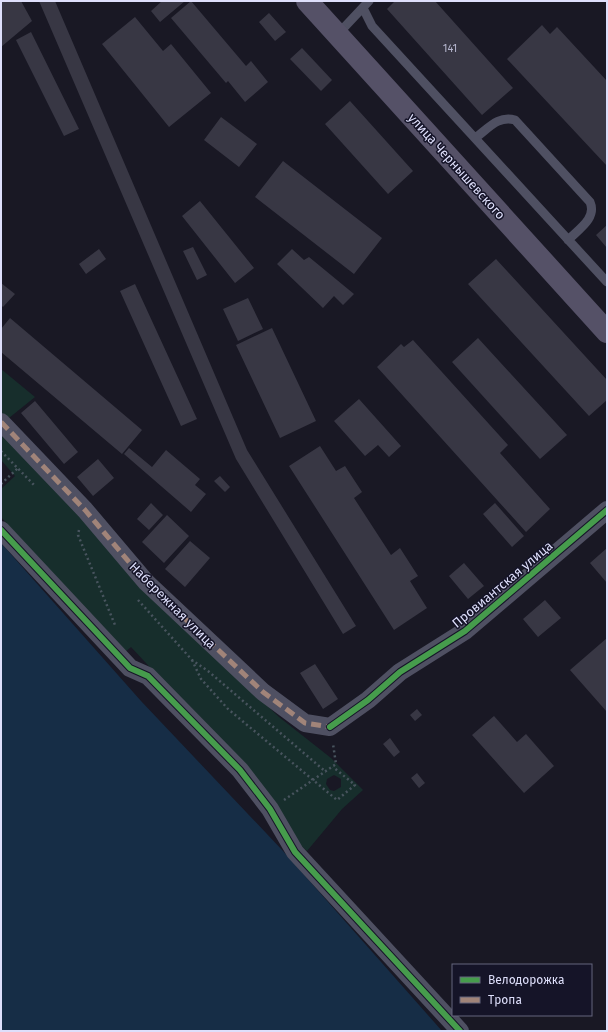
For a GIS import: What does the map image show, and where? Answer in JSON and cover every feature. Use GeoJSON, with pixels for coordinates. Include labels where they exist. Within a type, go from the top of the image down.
{"type":"FeatureCollection","features":[{"type":"Feature","properties":{"kind":"main road","name":"улица Чернышевского"},"geometry":{"type":"LineString","coordinates":[[307,1],[607,332]]}},
{"type":"Feature","properties":{"kind":"street","name":"Набережная улица"},"geometry":{"type":"LineString","coordinates":[[1,422],[85,510],[146,582],[263,692],[305,723],[330,727]]}},
{"type":"Feature","properties":{"kind":"street","name":"Провиантская улица"},"geometry":{"type":"LineString","coordinates":[[330,727],[346,718],[400,672],[465,631],[607,510]]}},
{"type":"Feature","properties":{"kind":"street"},"geometry":{"type":"LineString","coordinates":[[1,530],[125,663],[130,668],[148,676],[235,765],[270,809],[295,852],[460,1031]]}},
{"type":"Feature","properties":{"kind":"lane"},"geometry":{"type":"LineString","coordinates":[[338,34],[366,4]]}},
{"type":"Feature","properties":{"kind":"lane"},"geometry":{"type":"LineString","coordinates":[[366,4],[372,26],[607,282]]}},
{"type":"Feature","properties":{"kind":"lane"},"geometry":{"type":"LineString","coordinates":[[475,138],[499,120],[508,118],[515,120],[590,202],[593,208],[592,216],[568,240]]}},
{"type":"Feature","properties":{"kind":"path"},"geometry":{"type":"LineString","coordinates":[[1,484],[18,468]]}},
{"type":"Feature","properties":{"kind":"path"},"geometry":{"type":"LineString","coordinates":[[85,510],[78,536],[116,626]]}},
{"type":"Feature","properties":{"kind":"path"},"geometry":{"type":"LineString","coordinates":[[192,660],[201,679],[228,709],[337,800],[355,785],[333,767]]}},
{"type":"Feature","properties":{"kind":"path"},"geometry":{"type":"LineString","coordinates":[[270,809],[314,781],[336,764],[330,727]]}},
{"type":"Feature","properties":{"kind":"green space"},"geometry":{"type":"Polygon","coordinates":[[[1,369],[35,397],[9,418],[5,417],[1,413],[1,369]]]}},
{"type":"Feature","properties":{"kind":"green space"},"geometry":{"type":"Polygon","coordinates":[[[1,431],[203,644],[279,717],[331,758],[363,790],[342,809],[307,851],[297,842],[274,800],[131,647],[123,654],[1,517],[1,489],[15,476],[1,460],[1,431]],[[334,775],[327,779],[326,784],[330,790],[334,791],[341,787],[341,779],[334,775]]]}},
{"type":"Feature","properties":{"kind":"water"},"geometry":{"type":"Polygon","coordinates":[[[1,543],[141,701],[283,851],[442,1031],[1,1031],[1,543]]]}},
{"type":"Feature","properties":{"kind":"building"},"geometry":{"type":"Polygon","coordinates":[[[21,1],[32,21],[1,47],[1,2],[21,1]]]}},
{"type":"Feature","properties":{"kind":"building"},"geometry":{"type":"Polygon","coordinates":[[[39,1],[55,1],[247,450],[356,626],[343,634],[236,459],[39,1]]]}},
{"type":"Feature","properties":{"kind":"building"},"geometry":{"type":"Polygon","coordinates":[[[162,1],[185,1],[160,22],[151,11],[162,1]]]}},
{"type":"Feature","properties":{"kind":"building"},"geometry":{"type":"Polygon","coordinates":[[[191,1],[246,66],[251,61],[268,82],[245,102],[228,81],[226,83],[171,18],[191,1]]]}},
{"type":"Feature","properties":{"kind":"building"},"geometry":{"type":"Polygon","coordinates":[[[395,1],[435,1],[513,88],[482,115],[387,9],[395,1]]]}},
{"type":"Feature","properties":{"kind":"building"},"geometry":{"type":"Polygon","coordinates":[[[269,13],[286,32],[275,41],[259,22],[269,13]]]}},
{"type":"Feature","properties":{"kind":"building"},"geometry":{"type":"Polygon","coordinates":[[[135,17],[163,51],[171,44],[211,93],[169,127],[102,44],[135,17]]]}},
{"type":"Feature","properties":{"kind":"building"},"geometry":{"type":"Polygon","coordinates":[[[542,25],[550,34],[557,27],[607,81],[607,166],[507,59],[542,25]]]}},
{"type":"Feature","properties":{"kind":"building"},"geometry":{"type":"Polygon","coordinates":[[[31,32],[79,129],[64,136],[16,40],[31,32]]]}},
{"type":"Feature","properties":{"kind":"building"},"geometry":{"type":"Polygon","coordinates":[[[302,48],[332,80],[321,91],[290,59],[302,48]]]}},
{"type":"Feature","properties":{"kind":"building"},"geometry":{"type":"Polygon","coordinates":[[[350,101],[413,171],[388,194],[325,124],[350,101]]]}},
{"type":"Feature","properties":{"kind":"building"},"geometry":{"type":"Polygon","coordinates":[[[221,117],[257,144],[239,167],[204,140],[221,117]]]}},
{"type":"Feature","properties":{"kind":"building"},"geometry":{"type":"Polygon","coordinates":[[[283,161],[382,238],[354,274],[255,197],[283,161]]]}},
{"type":"Feature","properties":{"kind":"building"},"geometry":{"type":"Polygon","coordinates":[[[200,201],[254,268],[235,283],[182,216],[200,201]]]}},
{"type":"Feature","properties":{"kind":"building"},"geometry":{"type":"Polygon","coordinates":[[[607,225],[607,248],[596,235],[607,225]]]}},
{"type":"Feature","properties":{"kind":"building"},"geometry":{"type":"Polygon","coordinates":[[[193,247],[207,275],[197,280],[183,251],[193,247]]]}},
{"type":"Feature","properties":{"kind":"building"},"geometry":{"type":"Polygon","coordinates":[[[99,249],[106,259],[86,274],[79,264],[99,249]]]}},
{"type":"Feature","properties":{"kind":"building"},"geometry":{"type":"Polygon","coordinates":[[[292,249],[304,260],[309,257],[354,294],[343,305],[334,296],[323,308],[277,264],[292,249]]]}},
{"type":"Feature","properties":{"kind":"building"},"geometry":{"type":"Polygon","coordinates":[[[496,259],[607,380],[607,400],[589,416],[468,284],[496,259]]]}},
{"type":"Feature","properties":{"kind":"building"},"geometry":{"type":"Polygon","coordinates":[[[1,283],[15,294],[3,307],[1,305],[1,283]]]}},
{"type":"Feature","properties":{"kind":"building"},"geometry":{"type":"Polygon","coordinates":[[[135,284],[197,419],[181,426],[120,291],[135,284]]]}},
{"type":"Feature","properties":{"kind":"building"},"geometry":{"type":"Polygon","coordinates":[[[248,298],[263,329],[238,341],[223,309],[248,298]]]}},
{"type":"Feature","properties":{"kind":"building"},"geometry":{"type":"Polygon","coordinates":[[[10,318],[142,430],[122,454],[1,352],[1,329],[10,318]]]}},
{"type":"Feature","properties":{"kind":"building"},"geometry":{"type":"Polygon","coordinates":[[[272,328],[316,421],[280,438],[236,345],[272,328]]]}},
{"type":"Feature","properties":{"kind":"building"},"geometry":{"type":"Polygon","coordinates":[[[478,338],[567,435],[540,459],[452,362],[478,338]]]}},
{"type":"Feature","properties":{"kind":"building"},"geometry":{"type":"Polygon","coordinates":[[[413,340],[508,445],[500,453],[550,509],[526,532],[377,367],[401,344],[404,347],[413,340]]]}},
{"type":"Feature","properties":{"kind":"building"},"geometry":{"type":"Polygon","coordinates":[[[359,399],[401,446],[389,457],[378,445],[365,456],[334,421],[359,399]]]}},
{"type":"Feature","properties":{"kind":"building"},"geometry":{"type":"Polygon","coordinates":[[[35,401],[78,452],[64,464],[21,413],[35,401]]]}},
{"type":"Feature","properties":{"kind":"building"},"geometry":{"type":"Polygon","coordinates":[[[320,446],[336,471],[345,466],[362,492],[354,498],[391,555],[400,548],[418,576],[410,581],[427,608],[394,630],[289,466],[320,446]]]}},
{"type":"Feature","properties":{"kind":"building"},"geometry":{"type":"Polygon","coordinates":[[[129,448],[152,467],[166,450],[200,479],[195,485],[206,494],[191,512],[124,454],[129,448]]]}},
{"type":"Feature","properties":{"kind":"building"},"geometry":{"type":"Polygon","coordinates":[[[98,459],[114,478],[93,496],[77,477],[98,459]]]}},
{"type":"Feature","properties":{"kind":"building"},"geometry":{"type":"Polygon","coordinates":[[[220,476],[230,487],[225,492],[214,481],[220,476]]]}},
{"type":"Feature","properties":{"kind":"building"},"geometry":{"type":"Polygon","coordinates":[[[151,503],[163,515],[149,530],[137,519],[151,503]]]}},
{"type":"Feature","properties":{"kind":"building"},"geometry":{"type":"Polygon","coordinates":[[[495,503],[524,536],[512,547],[483,514],[495,503]]]}},
{"type":"Feature","properties":{"kind":"building"},"geometry":{"type":"Polygon","coordinates":[[[167,515],[189,536],[164,563],[142,542],[167,515]]]}},
{"type":"Feature","properties":{"kind":"building"},"geometry":{"type":"Polygon","coordinates":[[[190,541],[210,558],[185,587],[165,569],[190,541]]]}},
{"type":"Feature","properties":{"kind":"building"},"geometry":{"type":"Polygon","coordinates":[[[607,548],[607,583],[590,563],[607,548]]]}},
{"type":"Feature","properties":{"kind":"building"},"geometry":{"type":"Polygon","coordinates":[[[464,563],[484,586],[468,599],[449,576],[464,563]]]}},
{"type":"Feature","properties":{"kind":"building"},"geometry":{"type":"Polygon","coordinates":[[[545,600],[561,618],[538,637],[523,619],[545,600]]]}},
{"type":"Feature","properties":{"kind":"building"},"geometry":{"type":"Polygon","coordinates":[[[607,638],[607,712],[570,670],[607,638]]]}},
{"type":"Feature","properties":{"kind":"building"},"geometry":{"type":"Polygon","coordinates":[[[315,664],[338,699],[323,709],[300,673],[315,664]]]}},
{"type":"Feature","properties":{"kind":"building"},"geometry":{"type":"Polygon","coordinates":[[[417,709],[422,715],[415,721],[410,715],[417,709]]]}},
{"type":"Feature","properties":{"kind":"building"},"geometry":{"type":"Polygon","coordinates":[[[494,716],[517,742],[526,734],[554,766],[524,793],[472,735],[494,716]]]}},
{"type":"Feature","properties":{"kind":"building"},"geometry":{"type":"Polygon","coordinates":[[[390,738],[400,752],[394,757],[383,744],[390,738]]]}},
{"type":"Feature","properties":{"kind":"building"},"geometry":{"type":"Polygon","coordinates":[[[417,773],[425,783],[419,788],[411,778],[417,773]]]}},
{"type":"Feature","properties":{"kind":"marked path"},"geometry":{"type":"LineString","coordinates":[[1,422],[85,510],[146,582],[263,692],[305,723],[330,727]]}},
{"type":"Feature","properties":{"kind":"cycle path"},"geometry":{"type":"LineString","coordinates":[[330,727],[368,700],[400,672],[465,631],[607,510]]}},
{"type":"Feature","properties":{"kind":"cycle path"},"geometry":{"type":"LineString","coordinates":[[1,530],[130,668],[148,676],[240,770],[270,809],[295,852],[460,1031]]}}]}
